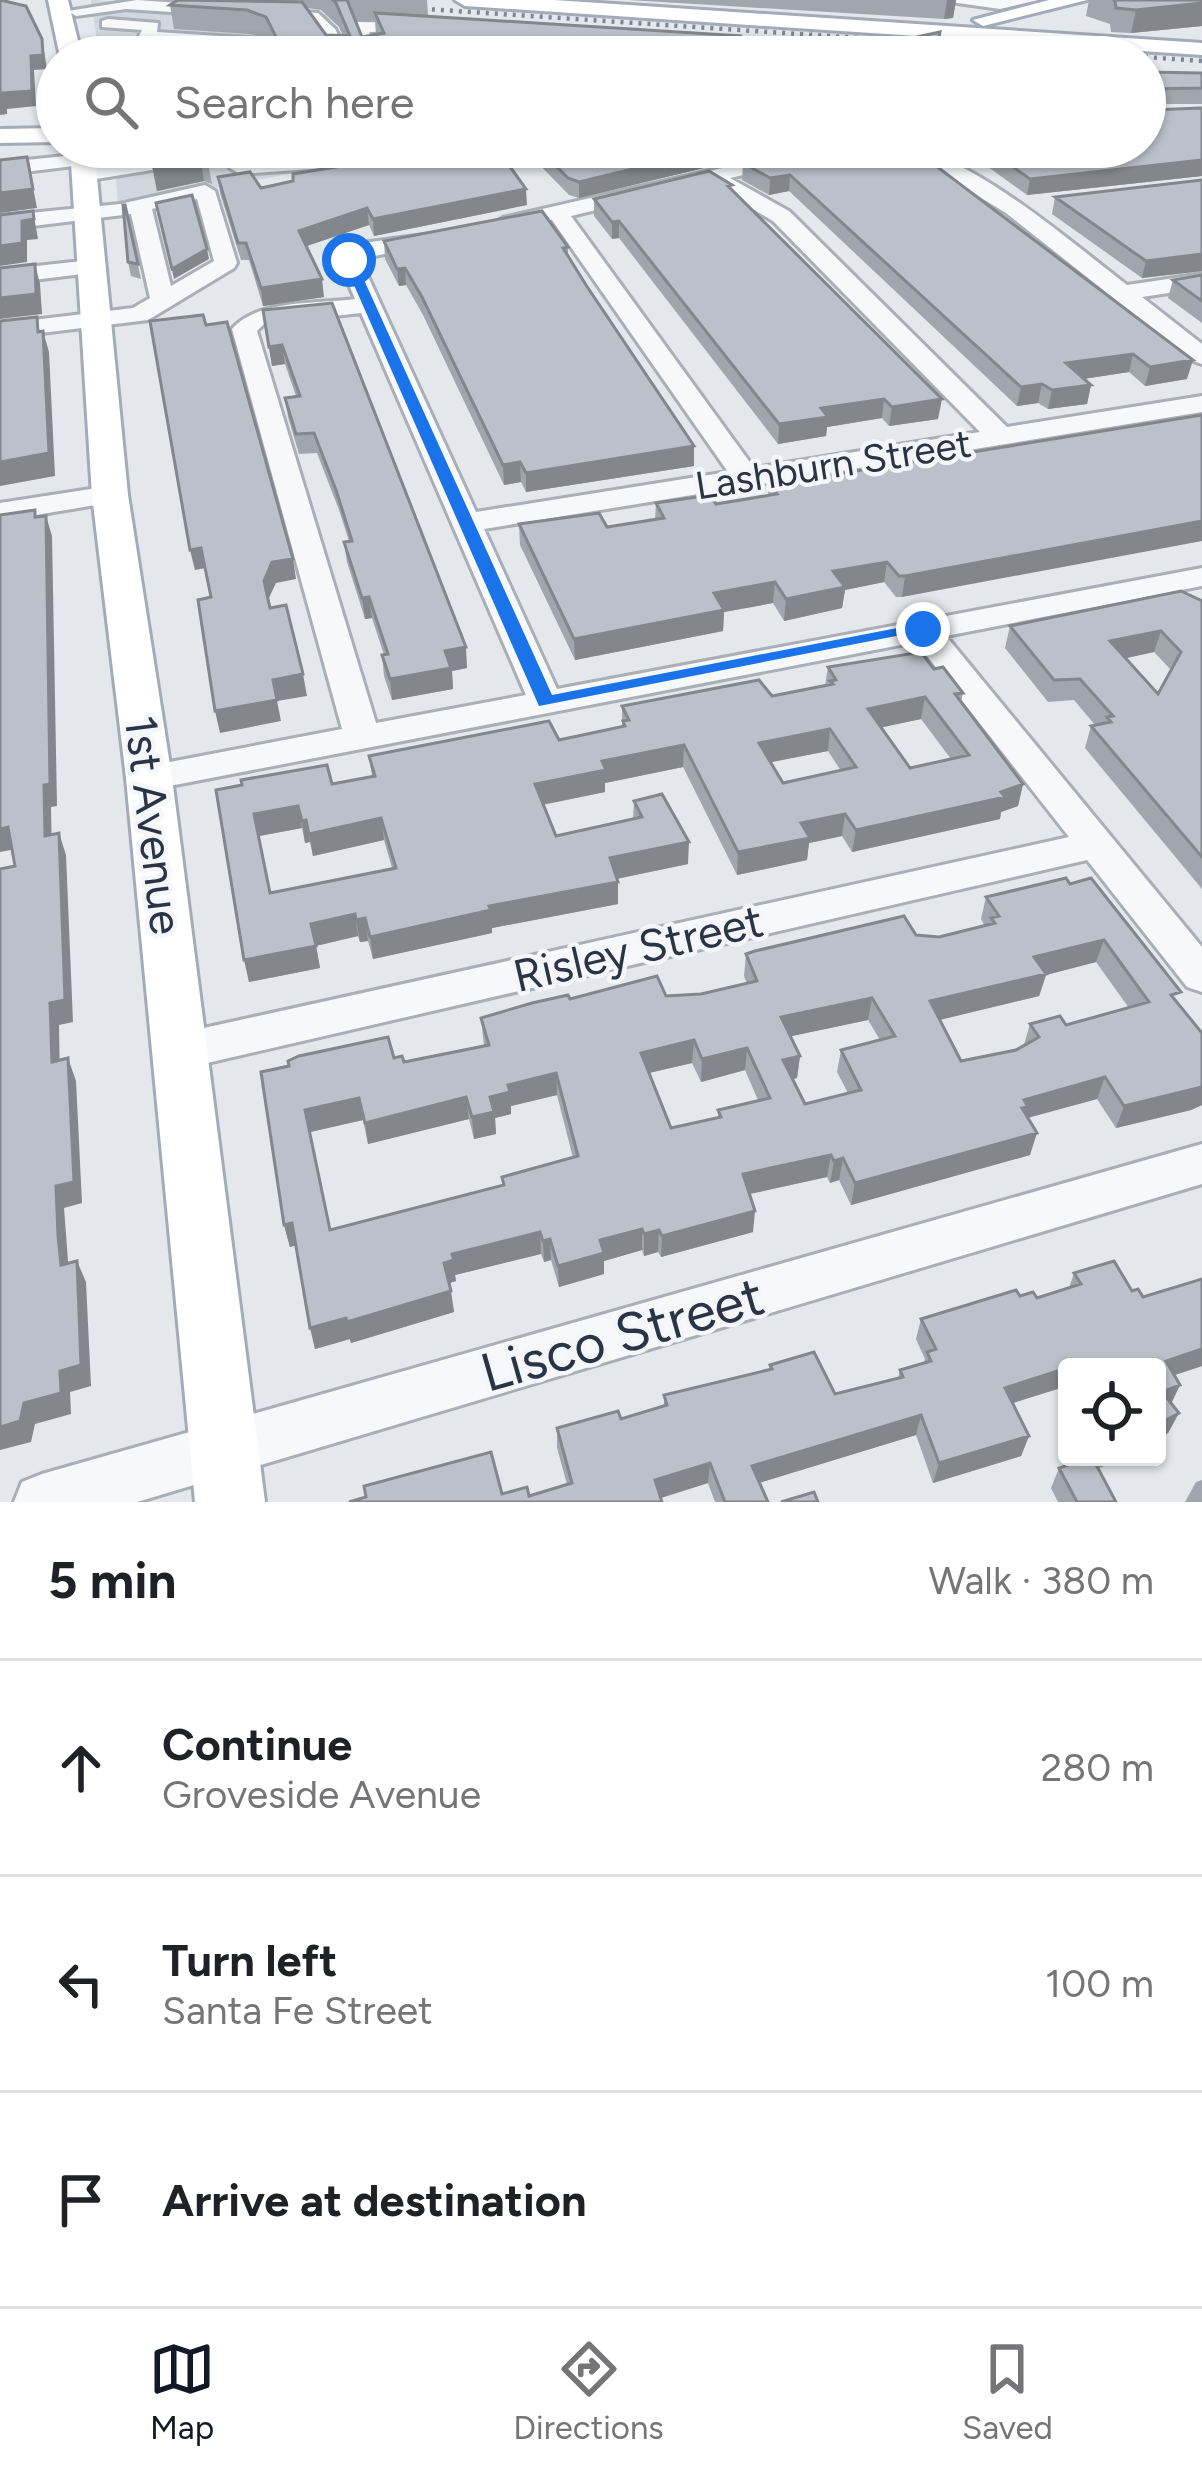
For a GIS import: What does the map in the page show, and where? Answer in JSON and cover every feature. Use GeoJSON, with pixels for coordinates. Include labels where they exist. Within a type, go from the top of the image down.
{"type":"FeatureCollection","features":[{"type":"Feature","properties":{"kind":"main road"},"geometry":{"type":"LineString","coordinates":[[464,0],[931,32],[988,28],[1112,36]]}},
{"type":"Feature","properties":{"kind":"main road"},"geometry":{"type":"LineString","coordinates":[[583,0],[1051,36]]}},
{"type":"Feature","properties":{"kind":"main road"},"geometry":{"type":"LineString","coordinates":[[937,36],[1079,6]]}},
{"type":"Feature","properties":{"kind":"main road"},"geometry":{"type":"LineString","coordinates":[[988,28],[1079,6]]}},
{"type":"Feature","properties":{"kind":"main road"},"geometry":{"type":"LineString","coordinates":[[1079,6],[1036,24],[1051,31],[1112,36]]}},
{"type":"Feature","properties":{"kind":"main road"},"geometry":{"type":"LineString","coordinates":[[821,24],[879,31],[884,36]]}},
{"type":"Feature","properties":{"kind":"main road"},"geometry":{"type":"LineString","coordinates":[[921,36],[931,32]]}},
{"type":"Feature","properties":{"kind":"main road"},"geometry":{"type":"LineString","coordinates":[[1166,42],[1202,46]]}},
{"type":"Feature","properties":{"kind":"main road"},"geometry":{"type":"LineString","coordinates":[[1166,44],[1202,46]]}},
{"type":"Feature","properties":{"kind":"main road"},"geometry":{"type":"LineString","coordinates":[[0,132],[36,131]]}},
{"type":"Feature","properties":{"kind":"main road","name":"1st Avenue"},"geometry":{"type":"LineString","coordinates":[[83,168],[110,495],[149,778],[227,1476]]}},
{"type":"Feature","properties":{"kind":"street"},"geometry":{"type":"LineString","coordinates":[[945,0],[1000,4],[1030,0]]}},
{"type":"Feature","properties":{"kind":"street"},"geometry":{"type":"LineString","coordinates":[[85,11],[126,4],[312,16],[330,36]]}},
{"type":"Feature","properties":{"kind":"street"},"geometry":{"type":"LineString","coordinates":[[85,11],[148,36]]}},
{"type":"Feature","properties":{"kind":"street"},"geometry":{"type":"LineString","coordinates":[[362,36],[358,27],[443,29]]}},
{"type":"Feature","properties":{"kind":"street"},"geometry":{"type":"LineString","coordinates":[[3,164],[36,163]]}},
{"type":"Feature","properties":{"kind":"street"},"geometry":{"type":"LineString","coordinates":[[0,220],[140,205],[205,191],[236,182],[240,168]]}},
{"type":"Feature","properties":{"kind":"street"},"geometry":{"type":"LineString","coordinates":[[286,181],[354,168]]}},
{"type":"Feature","properties":{"kind":"street"},"geometry":{"type":"LineString","coordinates":[[546,702],[349,260],[356,250],[380,243],[559,214],[751,168]]}},
{"type":"Feature","properties":{"kind":"street"},"geometry":{"type":"LineString","coordinates":[[949,168],[1026,207],[1202,356]]}},
{"type":"Feature","properties":{"kind":"street"},"geometry":{"type":"LineString","coordinates":[[711,176],[782,216],[1001,437]]}},
{"type":"Feature","properties":{"kind":"street"},"geometry":{"type":"LineString","coordinates":[[0,332],[139,315],[226,263],[205,191]]}},
{"type":"Feature","properties":{"kind":"street"},"geometry":{"type":"LineString","coordinates":[[140,205],[164,301]]}},
{"type":"Feature","properties":{"kind":"street"},"geometry":{"type":"LineString","coordinates":[[559,214],[747,478]]}},
{"type":"Feature","properties":{"kind":"street"},"geometry":{"type":"LineString","coordinates":[[0,277],[91,267]]}},
{"type":"Feature","properties":{"kind":"street"},"geometry":{"type":"LineString","coordinates":[[1121,292],[1202,281]]}},
{"type":"Feature","properties":{"kind":"street"},"geometry":{"type":"LineString","coordinates":[[362,736],[244,329],[257,318],[366,305]]}},
{"type":"Feature","properties":{"kind":"street","name":"Lashburn Street"},"geometry":{"type":"LineString","coordinates":[[464,523],[1202,404]]}},
{"type":"Feature","properties":{"kind":"street"},"geometry":{"type":"LineString","coordinates":[[0,512],[110,495]]}},
{"type":"Feature","properties":{"kind":"street"},"geometry":{"type":"LineString","coordinates":[[149,778],[1202,577]]}},
{"type":"Feature","properties":{"kind":"street"},"geometry":{"type":"LineString","coordinates":[[923,629],[1202,976]]}},
{"type":"Feature","properties":{"kind":"street","name":"Risley Street"},"geometry":{"type":"LineString","coordinates":[[181,1051],[1096,844]]}},
{"type":"Feature","properties":{"kind":"street","name":"Lisco Street"},"geometry":{"type":"LineString","coordinates":[[41,1502],[227,1476],[1202,1164]]}},
{"type":"Feature","properties":{"kind":"shaded area"},"geometry":{"type":"Polygon","coordinates":[[[91,0],[327,14],[339,36],[96,36],[91,0]]]}},
{"type":"Feature","properties":{"kind":"shaded area"},"geometry":{"type":"Polygon","coordinates":[[[115,168],[322,168],[118,206],[115,168]]]}},
{"type":"Feature","properties":{"kind":"building"},"geometry":{"type":"Polygon","coordinates":[[[0,0],[26,6],[41,36],[36,36],[36,56],[31,56],[32,91],[3,93],[0,99],[0,0]]]}},
{"type":"Feature","properties":{"kind":"building"},"geometry":{"type":"Polygon","coordinates":[[[178,0],[302,2],[326,35],[350,36],[276,36],[266,17],[247,10],[170,5],[178,0]]]}},
{"type":"Feature","properties":{"kind":"building"},"geometry":{"type":"Polygon","coordinates":[[[333,0],[347,0],[362,36],[350,36],[333,0]]]}},
{"type":"Feature","properties":{"kind":"building"},"geometry":{"type":"Polygon","coordinates":[[[1113,0],[1202,3],[1136,10],[1116,8],[1113,0]]]}},
{"type":"Feature","properties":{"kind":"building"},"geometry":{"type":"Polygon","coordinates":[[[375,13],[742,36],[368,36],[384,33],[375,13]]]}},
{"type":"Feature","properties":{"kind":"building"},"geometry":{"type":"Polygon","coordinates":[[[1166,72],[1202,73],[1202,88],[1166,89],[1166,72]]]}},
{"type":"Feature","properties":{"kind":"building"},"geometry":{"type":"Polygon","coordinates":[[[1202,108],[1202,160],[1166,164],[1166,109],[1202,108]]]}},
{"type":"Feature","properties":{"kind":"building"},"geometry":{"type":"Polygon","coordinates":[[[27,157],[33,189],[0,193],[0,160],[27,157]]]}},
{"type":"Feature","properties":{"kind":"building"},"geometry":{"type":"Polygon","coordinates":[[[329,168],[511,168],[526,189],[373,219],[367,208],[299,231],[322,279],[261,288],[246,243],[238,243],[218,177],[250,172],[261,188],[293,181],[293,174],[329,168]]]}},
{"type":"Feature","properties":{"kind":"building"},"geometry":{"type":"Polygon","coordinates":[[[558,168],[637,168],[579,182],[558,168]]]}},
{"type":"Feature","properties":{"kind":"building"},"geometry":{"type":"Polygon","coordinates":[[[752,168],[939,168],[1193,360],[1150,367],[1133,354],[1066,363],[1091,385],[1052,390],[1042,384],[1021,387],[790,175],[770,178],[752,168]]]}},
{"type":"Feature","properties":{"kind":"building"},"geometry":{"type":"Polygon","coordinates":[[[1015,168],[1130,168],[1030,179],[1015,168]]]}},
{"type":"Feature","properties":{"kind":"building"},"geometry":{"type":"Polygon","coordinates":[[[709,171],[732,185],[728,186],[942,399],[892,407],[884,399],[821,408],[828,417],[779,424],[619,221],[612,222],[594,199],[709,171]]]}},
{"type":"Feature","properties":{"kind":"building"},"geometry":{"type":"Polygon","coordinates":[[[1202,180],[1202,254],[1146,261],[1055,197],[1202,180]]]}},
{"type":"Feature","properties":{"kind":"building"},"geometry":{"type":"Polygon","coordinates":[[[192,195],[207,249],[172,269],[156,203],[192,195]]]}},
{"type":"Feature","properties":{"kind":"building"},"geometry":{"type":"Polygon","coordinates":[[[125,205],[138,264],[128,262],[125,205]]]}},
{"type":"Feature","properties":{"kind":"building"},"geometry":{"type":"Polygon","coordinates":[[[33,211],[34,219],[22,221],[22,243],[0,246],[0,215],[33,211]]]}},
{"type":"Feature","properties":{"kind":"building"},"geometry":{"type":"Polygon","coordinates":[[[542,211],[694,446],[526,473],[520,462],[503,465],[422,297],[405,268],[397,269],[384,241],[542,211]]]}},
{"type":"Feature","properties":{"kind":"building"},"geometry":{"type":"Polygon","coordinates":[[[35,264],[36,294],[0,298],[0,268],[35,264]]]}},
{"type":"Feature","properties":{"kind":"building"},"geometry":{"type":"Polygon","coordinates":[[[1202,275],[1202,301],[1173,280],[1202,275]]]}},
{"type":"Feature","properties":{"kind":"building"},"geometry":{"type":"Polygon","coordinates":[[[332,303],[466,647],[445,651],[451,668],[390,679],[382,655],[388,654],[369,597],[362,598],[344,542],[352,541],[336,490],[314,433],[296,434],[285,398],[300,396],[282,345],[269,347],[263,310],[332,303]]]}},
{"type":"Feature","properties":{"kind":"building"},"geometry":{"type":"Polygon","coordinates":[[[203,315],[206,325],[227,322],[293,559],[272,562],[264,581],[270,608],[286,605],[303,674],[273,680],[277,700],[215,711],[198,600],[211,597],[201,548],[190,550],[150,321],[203,315]]]}},
{"type":"Feature","properties":{"kind":"building"},"geometry":{"type":"Polygon","coordinates":[[[37,317],[38,332],[43,331],[49,453],[0,462],[0,321],[37,317]]]}},
{"type":"Feature","properties":{"kind":"building"},"geometry":{"type":"Polygon","coordinates":[[[1202,415],[1202,521],[905,576],[899,576],[887,562],[833,571],[845,587],[786,599],[775,582],[714,593],[724,610],[574,639],[519,524],[599,513],[607,527],[664,518],[656,503],[710,495],[716,504],[777,494],[769,485],[1202,415]]]}},
{"type":"Feature","properties":{"kind":"building"},"geometry":{"type":"Polygon","coordinates":[[[35,510],[35,517],[46,516],[50,784],[44,785],[45,836],[59,833],[65,1000],[50,1003],[52,1062],[68,1058],[74,1182],[56,1186],[58,1235],[61,1265],[77,1261],[81,1365],[60,1371],[61,1393],[24,1403],[20,1421],[0,1427],[0,869],[15,866],[8,827],[0,829],[0,515],[35,510]]]}},
{"type":"Feature","properties":{"kind":"building"},"geometry":{"type":"Polygon","coordinates":[[[1181,591],[1202,601],[1202,857],[1091,726],[1111,722],[1107,717],[1113,716],[1080,679],[1054,680],[1010,626],[1181,591]],[[1161,631],[1110,641],[1158,694],[1181,652],[1161,631]]]}},
{"type":"Feature","properties":{"kind":"building"},"geometry":{"type":"Polygon","coordinates":[[[921,652],[934,669],[943,667],[963,693],[955,694],[1023,784],[1001,792],[1005,797],[856,830],[845,814],[801,823],[810,838],[738,852],[684,745],[602,761],[606,770],[535,784],[556,836],[642,817],[634,801],[662,794],[689,842],[610,858],[618,882],[489,906],[491,910],[370,937],[365,918],[356,920],[355,914],[311,924],[316,946],[244,960],[216,790],[242,785],[241,780],[327,765],[332,784],[375,776],[369,756],[549,721],[559,740],[625,726],[623,721],[629,720],[622,706],[759,680],[772,696],[833,684],[830,681],[836,680],[828,667],[921,652]],[[925,697],[868,709],[910,768],[969,755],[925,697]],[[830,729],[759,743],[783,783],[856,767],[830,729]],[[298,806],[254,814],[270,893],[396,868],[381,818],[309,834],[298,806]]]}},
{"type":"Feature","properties":{"kind":"building"},"geometry":{"type":"Polygon","coordinates":[[[1066,878],[1070,884],[1091,878],[1181,992],[1171,995],[1202,1033],[1202,1087],[1124,1106],[1105,1077],[1024,1100],[1028,1107],[1022,1108],[1037,1133],[855,1183],[843,1158],[834,1161],[831,1155],[743,1174],[755,1211],[662,1236],[659,1230],[644,1234],[642,1229],[600,1240],[604,1253],[558,1266],[550,1239],[543,1241],[540,1232],[452,1254],[454,1260],[444,1263],[451,1291],[310,1328],[292,1223],[284,1225],[261,1072],[289,1066],[288,1061],[299,1056],[388,1037],[394,1058],[402,1056],[404,1062],[489,1045],[481,1018],[657,976],[666,996],[701,994],[757,981],[746,954],[904,916],[916,935],[939,937],[995,923],[991,918],[999,916],[986,897],[1066,878]],[[1104,940],[1034,957],[1046,974],[930,1001],[961,1061],[1016,1050],[1039,1037],[1030,1024],[1060,1016],[1066,1025],[1149,1002],[1104,940]],[[872,998],[781,1017],[800,1056],[783,1060],[805,1104],[861,1090],[841,1050],[895,1036],[872,998]],[[694,1040],[641,1053],[671,1128],[721,1117],[718,1110],[770,1098],[747,1048],[702,1059],[694,1040]],[[556,1073],[508,1085],[510,1092],[490,1097],[494,1112],[472,1117],[466,1097],[365,1123],[359,1098],[305,1110],[330,1230],[504,1185],[502,1177],[578,1156],[556,1073]]]}},
{"type":"Feature","properties":{"kind":"building"},"geometry":{"type":"Polygon","coordinates":[[[1114,1261],[1132,1291],[1138,1289],[1143,1297],[1202,1279],[1202,1349],[1166,1361],[1058,1358],[1058,1371],[1005,1388],[1029,1436],[939,1463],[921,1415],[752,1466],[768,1502],[725,1502],[710,1463],[655,1480],[662,1502],[349,1502],[366,1497],[364,1486],[491,1452],[502,1494],[527,1487],[529,1496],[572,1483],[557,1428],[618,1411],[621,1419],[667,1405],[664,1395],[772,1369],[770,1365],[814,1352],[835,1394],[903,1377],[900,1370],[931,1361],[927,1352],[936,1349],[921,1319],[1016,1290],[1020,1296],[1033,1292],[1037,1298],[1081,1284],[1074,1273],[1114,1261]]]}},
{"type":"Feature","properties":{"kind":"building"},"geometry":{"type":"Polygon","coordinates":[[[1166,1361],[1180,1385],[1166,1390],[1166,1361]]]}},
{"type":"Feature","properties":{"kind":"building"},"geometry":{"type":"Polygon","coordinates":[[[1166,1397],[1179,1413],[1166,1420],[1166,1397]]]}},
{"type":"Feature","properties":{"kind":"building"},"geometry":{"type":"Polygon","coordinates":[[[1097,1466],[1116,1502],[1077,1502],[1059,1468],[1097,1466]]]}},
{"type":"Feature","properties":{"kind":"building"},"geometry":{"type":"Polygon","coordinates":[[[814,1492],[818,1502],[781,1502],[814,1492]]]}},
{"type":"Feature","properties":{"kind":"railway"},"geometry":{"type":"LineString","coordinates":[[396,7],[829,36]]}},
{"type":"Feature","properties":{"kind":"railway"},"geometry":{"type":"LineString","coordinates":[[1166,58],[1202,61]]}},
{"type":"Feature","properties":{"kind":"route"},"geometry":{"type":"LineString","coordinates":[[349,260],[546,702],[923,629]]}}]}
